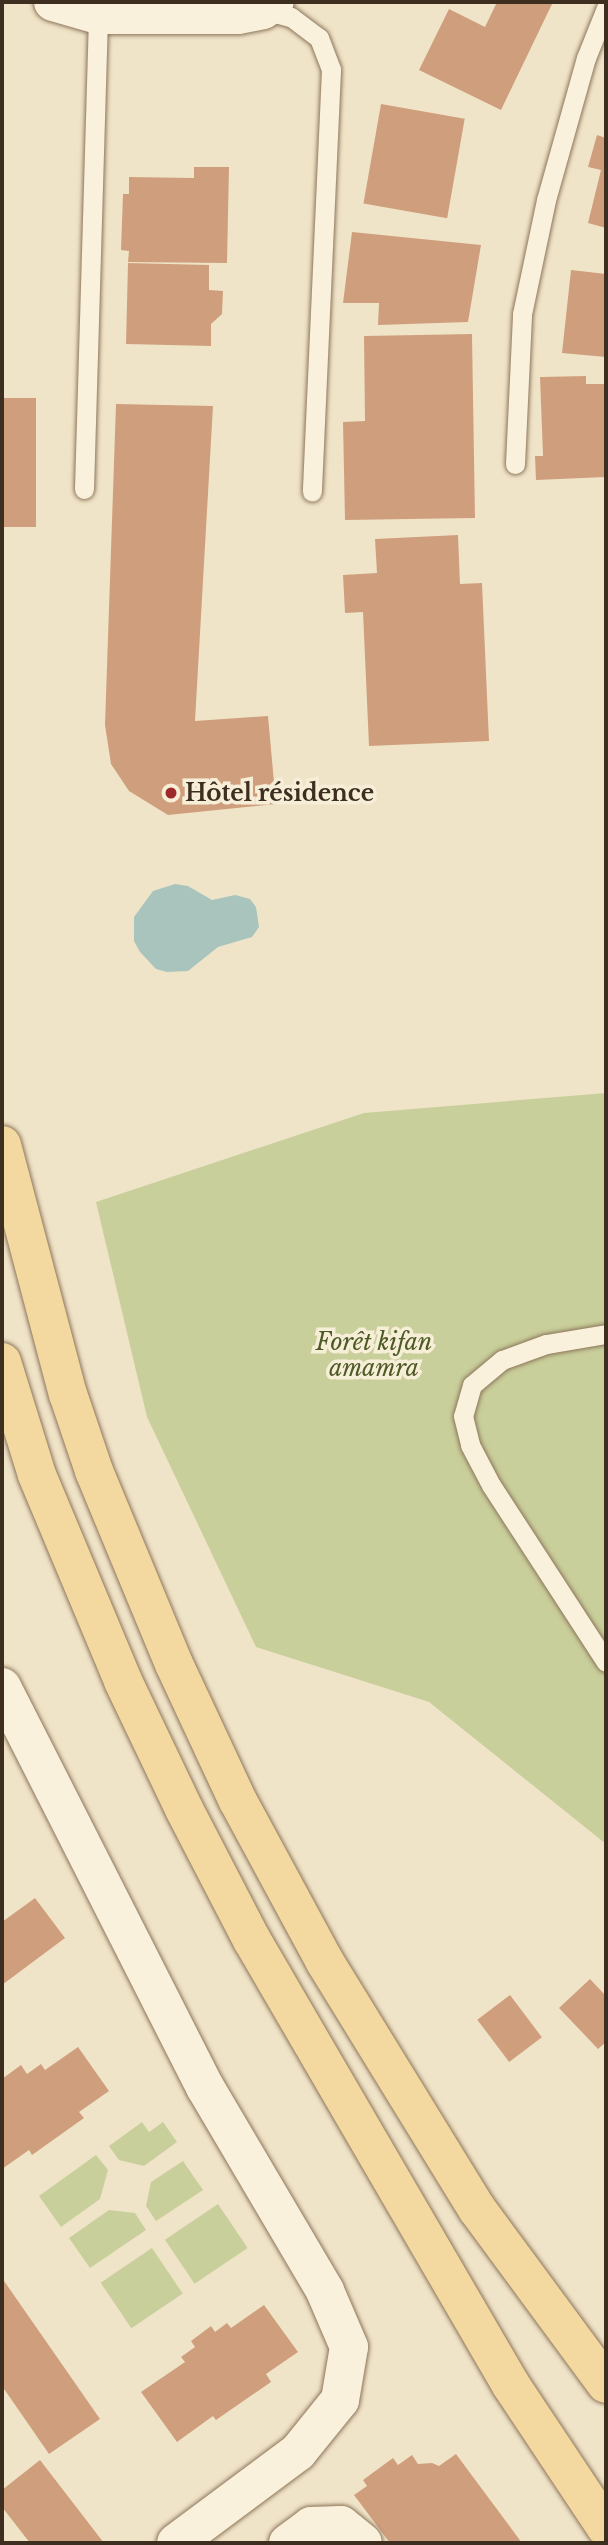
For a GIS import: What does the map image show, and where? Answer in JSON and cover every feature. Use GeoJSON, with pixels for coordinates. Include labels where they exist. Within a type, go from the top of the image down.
{"type":"FeatureCollection","features":[{"type":"Feature","properties":{"kind":"main road"},"geometry":{"type":"LineString","coordinates":[[2,1145],[68,1394],[94,1471],[174,1664],[238,1801],[325,1962],[477,2209],[606,2384]]}},
{"type":"Feature","properties":{"kind":"main road"},"geometry":{"type":"LineString","coordinates":[[2,1362],[42,1488],[123,1681],[190,1821],[252,1940],[511,2385],[606,2528]]}},
{"type":"Feature","properties":{"kind":"street"},"geometry":{"type":"LineString","coordinates":[[53,2],[98,15],[238,15],[269,6]]}},
{"type":"Feature","properties":{"kind":"street"},"geometry":{"type":"LineString","coordinates":[[2,1687],[205,2087],[325,2291],[349,2347],[340,2400],[298,2452],[176,2543]]}},
{"type":"Feature","properties":{"kind":"street"},"geometry":{"type":"LineString","coordinates":[[288,2543],[311,2526],[341,2525],[363,2543]]}},
{"type":"Feature","properties":{"kind":"lane"},"geometry":{"type":"LineString","coordinates":[[269,6],[291,16],[319,38],[331,70],[312,492]]}},
{"type":"Feature","properties":{"kind":"lane"},"geometry":{"type":"LineString","coordinates":[[515,464],[522,314],[546,200],[586,58],[606,8]]}},
{"type":"Feature","properties":{"kind":"lane"},"geometry":{"type":"LineString","coordinates":[[84,489],[98,15]]}},
{"type":"Feature","properties":{"kind":"lane"},"geometry":{"type":"LineString","coordinates":[[606,1334],[546,1344],[502,1360],[472,1385],[463,1416],[470,1445],[491,1485],[606,1662]]}},
{"type":"Feature","properties":{"kind":"green space","name":"Forêt kifan amamra"},"geometry":{"type":"Polygon","coordinates":[[[606,1093],[606,1844],[429,1702],[256,1647],[147,1417],[96,1202],[364,1113],[606,1093]]]}},
{"type":"Feature","properties":{"kind":"green space"},"geometry":{"type":"Polygon","coordinates":[[[142,2122],[149,2132],[163,2122],[177,2142],[144,2166],[119,2160],[109,2146],[142,2122]]]}},
{"type":"Feature","properties":{"kind":"green space"},"geometry":{"type":"Polygon","coordinates":[[[96,2155],[108,2170],[100,2199],[61,2227],[39,2196],[96,2155]]]}},
{"type":"Feature","properties":{"kind":"green space"},"geometry":{"type":"Polygon","coordinates":[[[183,2161],[203,2190],[156,2221],[146,2206],[151,2182],[183,2161]]]}},
{"type":"Feature","properties":{"kind":"green space"},"geometry":{"type":"Polygon","coordinates":[[[218,2204],[248,2248],[195,2284],[165,2240],[218,2204]]]}},
{"type":"Feature","properties":{"kind":"green space"},"geometry":{"type":"Polygon","coordinates":[[[109,2210],[135,2213],[146,2230],[90,2268],[69,2238],[109,2210]]]}},
{"type":"Feature","properties":{"kind":"green space"},"geometry":{"type":"Polygon","coordinates":[[[152,2248],[183,2294],[131,2328],[101,2283],[152,2248]]]}},
{"type":"Feature","properties":{"kind":"water"},"geometry":{"type":"Polygon","coordinates":[[[175,884],[188,886],[212,900],[235,895],[250,899],[256,907],[259,927],[252,937],[218,947],[188,971],[167,972],[156,969],[134,941],[134,917],[153,891],[175,884]]]}},
{"type":"Feature","properties":{"kind":"building"},"geometry":{"type":"Polygon","coordinates":[[[497,2],[553,2],[501,110],[419,70],[449,9],[485,27],[497,2]]]}},
{"type":"Feature","properties":{"kind":"building"},"geometry":{"type":"Polygon","coordinates":[[[381,104],[465,119],[447,218],[363,203],[381,104]]]}},
{"type":"Feature","properties":{"kind":"building"},"geometry":{"type":"Polygon","coordinates":[[[597,135],[606,138],[606,228],[588,223],[601,170],[588,167],[597,135]]]}},
{"type":"Feature","properties":{"kind":"building"},"geometry":{"type":"Polygon","coordinates":[[[194,167],[229,167],[227,263],[128,262],[129,251],[121,250],[123,194],[129,194],[129,177],[194,178],[194,167]]]}},
{"type":"Feature","properties":{"kind":"building"},"geometry":{"type":"Polygon","coordinates":[[[352,232],[481,245],[468,322],[378,325],[379,303],[343,303],[352,232]]]}},
{"type":"Feature","properties":{"kind":"building"},"geometry":{"type":"Polygon","coordinates":[[[128,263],[209,265],[209,290],[223,291],[222,314],[211,324],[211,346],[126,344],[128,263]]]}},
{"type":"Feature","properties":{"kind":"building"},"geometry":{"type":"Polygon","coordinates":[[[571,270],[606,274],[606,357],[562,353],[571,270]]]}},
{"type":"Feature","properties":{"kind":"building"},"geometry":{"type":"Polygon","coordinates":[[[472,334],[475,518],[345,520],[343,422],[365,421],[364,336],[472,334]]]}},
{"type":"Feature","properties":{"kind":"building"},"geometry":{"type":"Polygon","coordinates":[[[586,376],[586,384],[606,384],[606,477],[536,480],[535,456],[543,456],[540,377],[586,376]]]}},
{"type":"Feature","properties":{"kind":"building"},"geometry":{"type":"Polygon","coordinates":[[[2,398],[36,398],[36,527],[2,527],[2,398]]]}},
{"type":"Feature","properties":{"kind":"building"},"geometry":{"type":"Polygon","coordinates":[[[116,404],[213,406],[195,721],[268,716],[276,804],[168,815],[129,791],[111,764],[105,725],[116,404]]]}},
{"type":"Feature","properties":{"kind":"building"},"geometry":{"type":"Polygon","coordinates":[[[458,535],[460,584],[482,583],[489,741],[369,746],[363,612],[345,613],[343,575],[377,573],[375,539],[458,535]]]}},
{"type":"Feature","properties":{"kind":"building"},"geometry":{"type":"Polygon","coordinates":[[[35,1898],[65,1938],[2,1985],[2,1922],[35,1898]]]}},
{"type":"Feature","properties":{"kind":"building"},"geometry":{"type":"Polygon","coordinates":[[[590,1979],[606,1996],[606,2042],[598,2049],[559,2008],[590,1979]]]}},
{"type":"Feature","properties":{"kind":"building"},"geometry":{"type":"Polygon","coordinates":[[[510,1995],[542,2037],[509,2062],[477,2020],[510,1995]]]}},
{"type":"Feature","properties":{"kind":"building"},"geometry":{"type":"Polygon","coordinates":[[[78,2047],[109,2091],[79,2112],[84,2118],[32,2155],[29,2150],[2,2169],[2,2079],[21,2065],[27,2074],[41,2064],[45,2070],[78,2047]]]}},
{"type":"Feature","properties":{"kind":"building"},"geometry":{"type":"Polygon","coordinates":[[[2,2278],[100,2419],[49,2454],[2,2386],[2,2278]]]}},
{"type":"Feature","properties":{"kind":"building"},"geometry":{"type":"Polygon","coordinates":[[[264,2305],[298,2352],[266,2374],[271,2382],[216,2420],[213,2416],[177,2442],[141,2392],[185,2362],[181,2357],[195,2347],[191,2341],[211,2326],[215,2332],[227,2323],[231,2328],[264,2305]]]}},
{"type":"Feature","properties":{"kind":"building"},"geometry":{"type":"Polygon","coordinates":[[[456,2454],[522,2543],[390,2543],[354,2495],[367,2486],[363,2480],[393,2458],[398,2465],[412,2455],[418,2464],[432,2463],[439,2466],[456,2454]]]}},
{"type":"Feature","properties":{"kind":"building"},"geometry":{"type":"Polygon","coordinates":[[[40,2460],[104,2543],[30,2543],[2,2507],[2,2490],[40,2460]]]}},
{"type":"Feature","properties":{"kind":"place","name":"Hôtel résidence"},"geometry":{"type":"Point","coordinates":[171,793]}}]}
